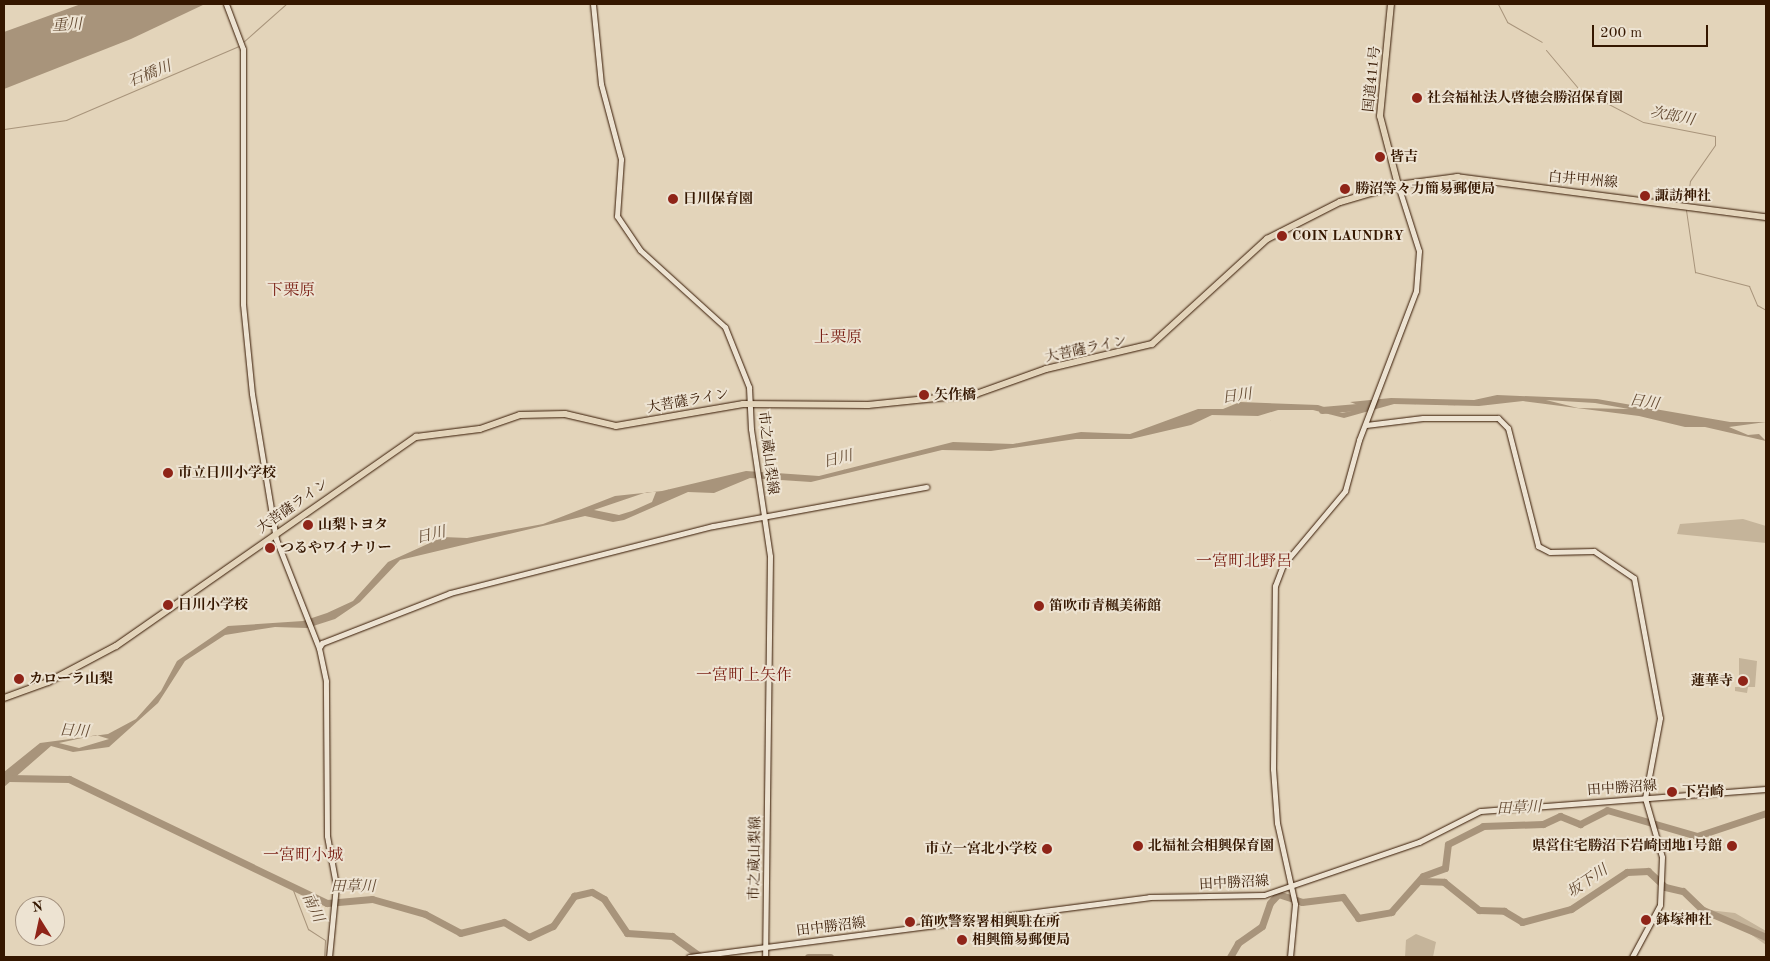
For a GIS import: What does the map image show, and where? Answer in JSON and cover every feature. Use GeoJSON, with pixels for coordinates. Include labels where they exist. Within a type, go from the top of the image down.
{"type":"FeatureCollection","features":[{"type":"Feature","properties":{"kind":"highway","name":"国道411号"},"geometry":{"type":"LineString","coordinates":[[1391,4],[1380,116],[1398,185]]}},
{"type":"Feature","properties":{"kind":"highway","name":"大菩薩ライン"},"geometry":{"type":"LineString","coordinates":[[4,698],[48,682],[116,646],[416,437],[480,429],[520,415],[565,414],[616,426],[702,408],[751,404],[868,405],[976,394],[1046,369],[1141,349],[1166,335],[1267,238],[1340,202],[1398,185]]}},
{"type":"Feature","properties":{"kind":"main road","name":"白井甲州線"},"geometry":{"type":"LineString","coordinates":[[1398,185],[1457,178],[1766,217]]}},
{"type":"Feature","properties":{"kind":"street"},"geometry":{"type":"LineString","coordinates":[[226,4],[242,47],[245,328],[275,534],[319,648],[326,680],[327,836],[336,895],[329,957]]}},
{"type":"Feature","properties":{"kind":"street","name":"市之蔵山梨線"},"geometry":{"type":"LineString","coordinates":[[593,4],[601,84],[621,159],[618,216],[640,250],[729,333],[746,370],[756,460],[770,556],[766,957]]}},
{"type":"Feature","properties":{"kind":"street"},"geometry":{"type":"LineString","coordinates":[[1290,957],[1295,904],[1277,822],[1273,769],[1275,586],[1283,565],[1341,500],[1366,422],[1385,376],[1420,268],[1398,185]]}},
{"type":"Feature","properties":{"kind":"street"},"geometry":{"type":"LineString","coordinates":[[1366,422],[1423,418],[1498,418],[1508,428],[1538,546],[1550,552],[1594,551],[1629,570],[1636,585],[1660,718],[1646,798],[1649,823],[1662,852],[1660,895],[1655,920],[1632,957]]}},
{"type":"Feature","properties":{"kind":"street"},"geometry":{"type":"LineString","coordinates":[[319,648],[365,623],[450,594],[765,516],[926,487]]}},
{"type":"Feature","properties":{"kind":"street","name":"田中勝沼線"},"geometry":{"type":"LineString","coordinates":[[690,957],[1149,897],[1261,896],[1419,842],[1480,811],[1766,789]]}},
{"type":"Feature","properties":{"kind":"shaded area"},"geometry":{"type":"Polygon","coordinates":[[[1743,519],[1766,526],[1766,543],[1677,534],[1680,524],[1743,519]]]}},
{"type":"Feature","properties":{"kind":"shaded area"},"geometry":{"type":"Polygon","coordinates":[[[1739,658],[1757,661],[1755,687],[1748,687],[1747,693],[1735,691],[1735,687],[1746,687],[1746,677],[1739,676],[1739,658]]]}},
{"type":"Feature","properties":{"kind":"shaded area"},"geometry":{"type":"Polygon","coordinates":[[[1696,900],[1708,910],[1735,913],[1766,931],[1766,945],[1736,924],[1700,913],[1696,900]]]}},
{"type":"Feature","properties":{"kind":"shaded area"},"geometry":{"type":"Polygon","coordinates":[[[1416,934],[1436,942],[1433,957],[1405,957],[1406,940],[1416,934]]]}},
{"type":"Feature","properties":{"kind":"water","name":"重川"},"geometry":{"type":"Polygon","coordinates":[[[81,4],[205,4],[131,39],[4,89],[4,32],[81,4]]]}},
{"type":"Feature","properties":{"kind":"water"},"geometry":{"type":"Polygon","coordinates":[[[1497,395],[1597,399],[1730,422],[1766,422],[1729,427],[1748,435],[1759,434],[1766,441],[1705,427],[1685,427],[1639,416],[1523,401],[1479,406],[1394,404],[1344,418],[1313,410],[1278,410],[1258,416],[1212,415],[1191,425],[1131,439],[1076,439],[991,451],[942,450],[811,482],[750,478],[714,493],[688,492],[624,520],[613,522],[585,516],[400,560],[360,602],[335,619],[307,628],[275,627],[225,635],[185,661],[158,703],[109,747],[73,752],[51,746],[4,787],[4,772],[40,743],[89,737],[59,743],[79,748],[109,739],[97,735],[108,734],[136,719],[161,691],[177,661],[228,626],[303,621],[327,613],[353,601],[388,562],[443,537],[467,538],[543,524],[615,496],[644,493],[594,510],[619,515],[652,502],[656,492],[653,492],[746,471],[819,476],[953,442],[1013,444],[1081,432],[1130,434],[1198,409],[1223,409],[1240,402],[1318,405],[1342,413],[1366,408],[1350,402],[1391,398],[1474,400],[1497,395]],[[1546,400],[1578,408],[1629,409],[1595,403],[1546,400]]]}},
{"type":"Feature","properties":{"kind":"waterway","name":"石橋川"},"geometry":{"type":"LineString","coordinates":[[242,43],[286,4]]}},
{"type":"Feature","properties":{"kind":"waterway","name":"次郎川"},"geometry":{"type":"LineString","coordinates":[[1498,4],[1507,22],[1542,42]]}},
{"type":"Feature","properties":{"kind":"waterway","name":"石橋川"},"geometry":{"type":"LineString","coordinates":[[4,129],[66,120],[239,46]]}},
{"type":"Feature","properties":{"kind":"waterway","name":"次郎川"},"geometry":{"type":"LineString","coordinates":[[1546,50],[1578,88],[1643,122],[1715,136],[1715,145],[1690,181],[1687,202]]}},
{"type":"Feature","properties":{"kind":"waterway","name":"次郎川"},"geometry":{"type":"LineString","coordinates":[[1686,210],[1695,272],[1749,286],[1757,305],[1766,310]]}},
{"type":"Feature","properties":{"kind":"waterway","name":"日川"},"geometry":{"type":"LineString","coordinates":[[1322,410],[1369,406]]}},
{"type":"Feature","properties":{"kind":"waterway","name":"田草川"},"geometry":{"type":"LineString","coordinates":[[9,778],[69,779],[327,903],[372,899],[425,914],[460,933],[504,922],[529,937],[553,926],[574,896],[592,892],[604,899],[627,933],[672,936],[701,957]]}},
{"type":"Feature","properties":{"kind":"waterway","name":"田草川"},"geometry":{"type":"LineString","coordinates":[[1230,957],[1238,943],[1262,926],[1270,903],[1278,894],[1302,902],[1343,897],[1358,918],[1391,912],[1423,876],[1445,868],[1448,844],[1483,826],[1543,824],[1560,816],[1580,824],[1607,810],[1697,836],[1766,813]]}},
{"type":"Feature","properties":{"kind":"waterway","name":"坂下川"},"geometry":{"type":"LineString","coordinates":[[1421,881],[1444,882],[1479,910],[1504,911],[1522,922],[1571,909],[1627,872],[1648,871],[1665,887],[1683,891],[1703,910],[1766,937]]}},
{"type":"Feature","properties":{"kind":"waterway","name":"南川"},"geometry":{"type":"LineString","coordinates":[[293,890],[308,929],[325,940],[324,957]]}},
{"type":"Feature","properties":{"kind":"waterway","name":"田草川"},"geometry":{"type":"LineString","coordinates":[[808,957],[830,957]]}},
{"type":"Feature","properties":{"kind":"place","name":"社会福祉法人啓徳会勝沼保育園"},"geometry":{"type":"Point","coordinates":[1417,98]}},
{"type":"Feature","properties":{"kind":"place","name":"皆吉"},"geometry":{"type":"Point","coordinates":[1380,157]}},
{"type":"Feature","properties":{"kind":"place","name":"勝沼等々力簡易郵便局"},"geometry":{"type":"Point","coordinates":[1345,189]}},
{"type":"Feature","properties":{"kind":"place","name":"諏訪神社"},"geometry":{"type":"Point","coordinates":[1645,196]}},
{"type":"Feature","properties":{"kind":"place","name":"日川保育園"},"geometry":{"type":"Point","coordinates":[673,199]}},
{"type":"Feature","properties":{"kind":"place","name":"COIN LAUNDRY"},"geometry":{"type":"Point","coordinates":[1282,236]}},
{"type":"Feature","properties":{"kind":"place","name":"矢作橋"},"geometry":{"type":"Point","coordinates":[924,395]}},
{"type":"Feature","properties":{"kind":"place","name":"市立日川小学校"},"geometry":{"type":"Point","coordinates":[168,473]}},
{"type":"Feature","properties":{"kind":"place","name":"山梨トヨタ"},"geometry":{"type":"Point","coordinates":[308,525]}},
{"type":"Feature","properties":{"kind":"place","name":"つるやワイナリー"},"geometry":{"type":"Point","coordinates":[270,548]}},
{"type":"Feature","properties":{"kind":"place","name":"日川小学校"},"geometry":{"type":"Point","coordinates":[168,605]}},
{"type":"Feature","properties":{"kind":"place","name":"笛吹市青楓美術館"},"geometry":{"type":"Point","coordinates":[1039,606]}},
{"type":"Feature","properties":{"kind":"place","name":"カローラ山梨"},"geometry":{"type":"Point","coordinates":[19,679]}},
{"type":"Feature","properties":{"kind":"place","name":"蓮華寺"},"geometry":{"type":"Point","coordinates":[1743,681]}},
{"type":"Feature","properties":{"kind":"place","name":"下岩崎"},"geometry":{"type":"Point","coordinates":[1672,792]}},
{"type":"Feature","properties":{"kind":"place","name":"北福祉会相興保育園"},"geometry":{"type":"Point","coordinates":[1138,846]}},
{"type":"Feature","properties":{"kind":"place","name":"県営住宅勝沼下岩崎団地1号館"},"geometry":{"type":"Point","coordinates":[1732,846]}},
{"type":"Feature","properties":{"kind":"place","name":"市立一宮北小学校"},"geometry":{"type":"Point","coordinates":[1047,849]}},
{"type":"Feature","properties":{"kind":"place","name":"鉢塚神社"},"geometry":{"type":"Point","coordinates":[1646,920]}},
{"type":"Feature","properties":{"kind":"place","name":"笛吹警察署相興駐在所"},"geometry":{"type":"Point","coordinates":[910,922]}},
{"type":"Feature","properties":{"kind":"place","name":"相興簡易郵便局"},"geometry":{"type":"Point","coordinates":[962,940]}},
{"type":"Feature","properties":{"kind":"district","name":"下栗原"},"geometry":{"type":"Point","coordinates":[291,291]}},
{"type":"Feature","properties":{"kind":"district","name":"上栗原"},"geometry":{"type":"Point","coordinates":[838,338]}},
{"type":"Feature","properties":{"kind":"district","name":"一宮町北野呂"},"geometry":{"type":"Point","coordinates":[1244,562]}},
{"type":"Feature","properties":{"kind":"district","name":"一宮町上矢作"},"geometry":{"type":"Point","coordinates":[744,676]}},
{"type":"Feature","properties":{"kind":"district","name":"一宮町小城"},"geometry":{"type":"Point","coordinates":[303,856]}}]}
